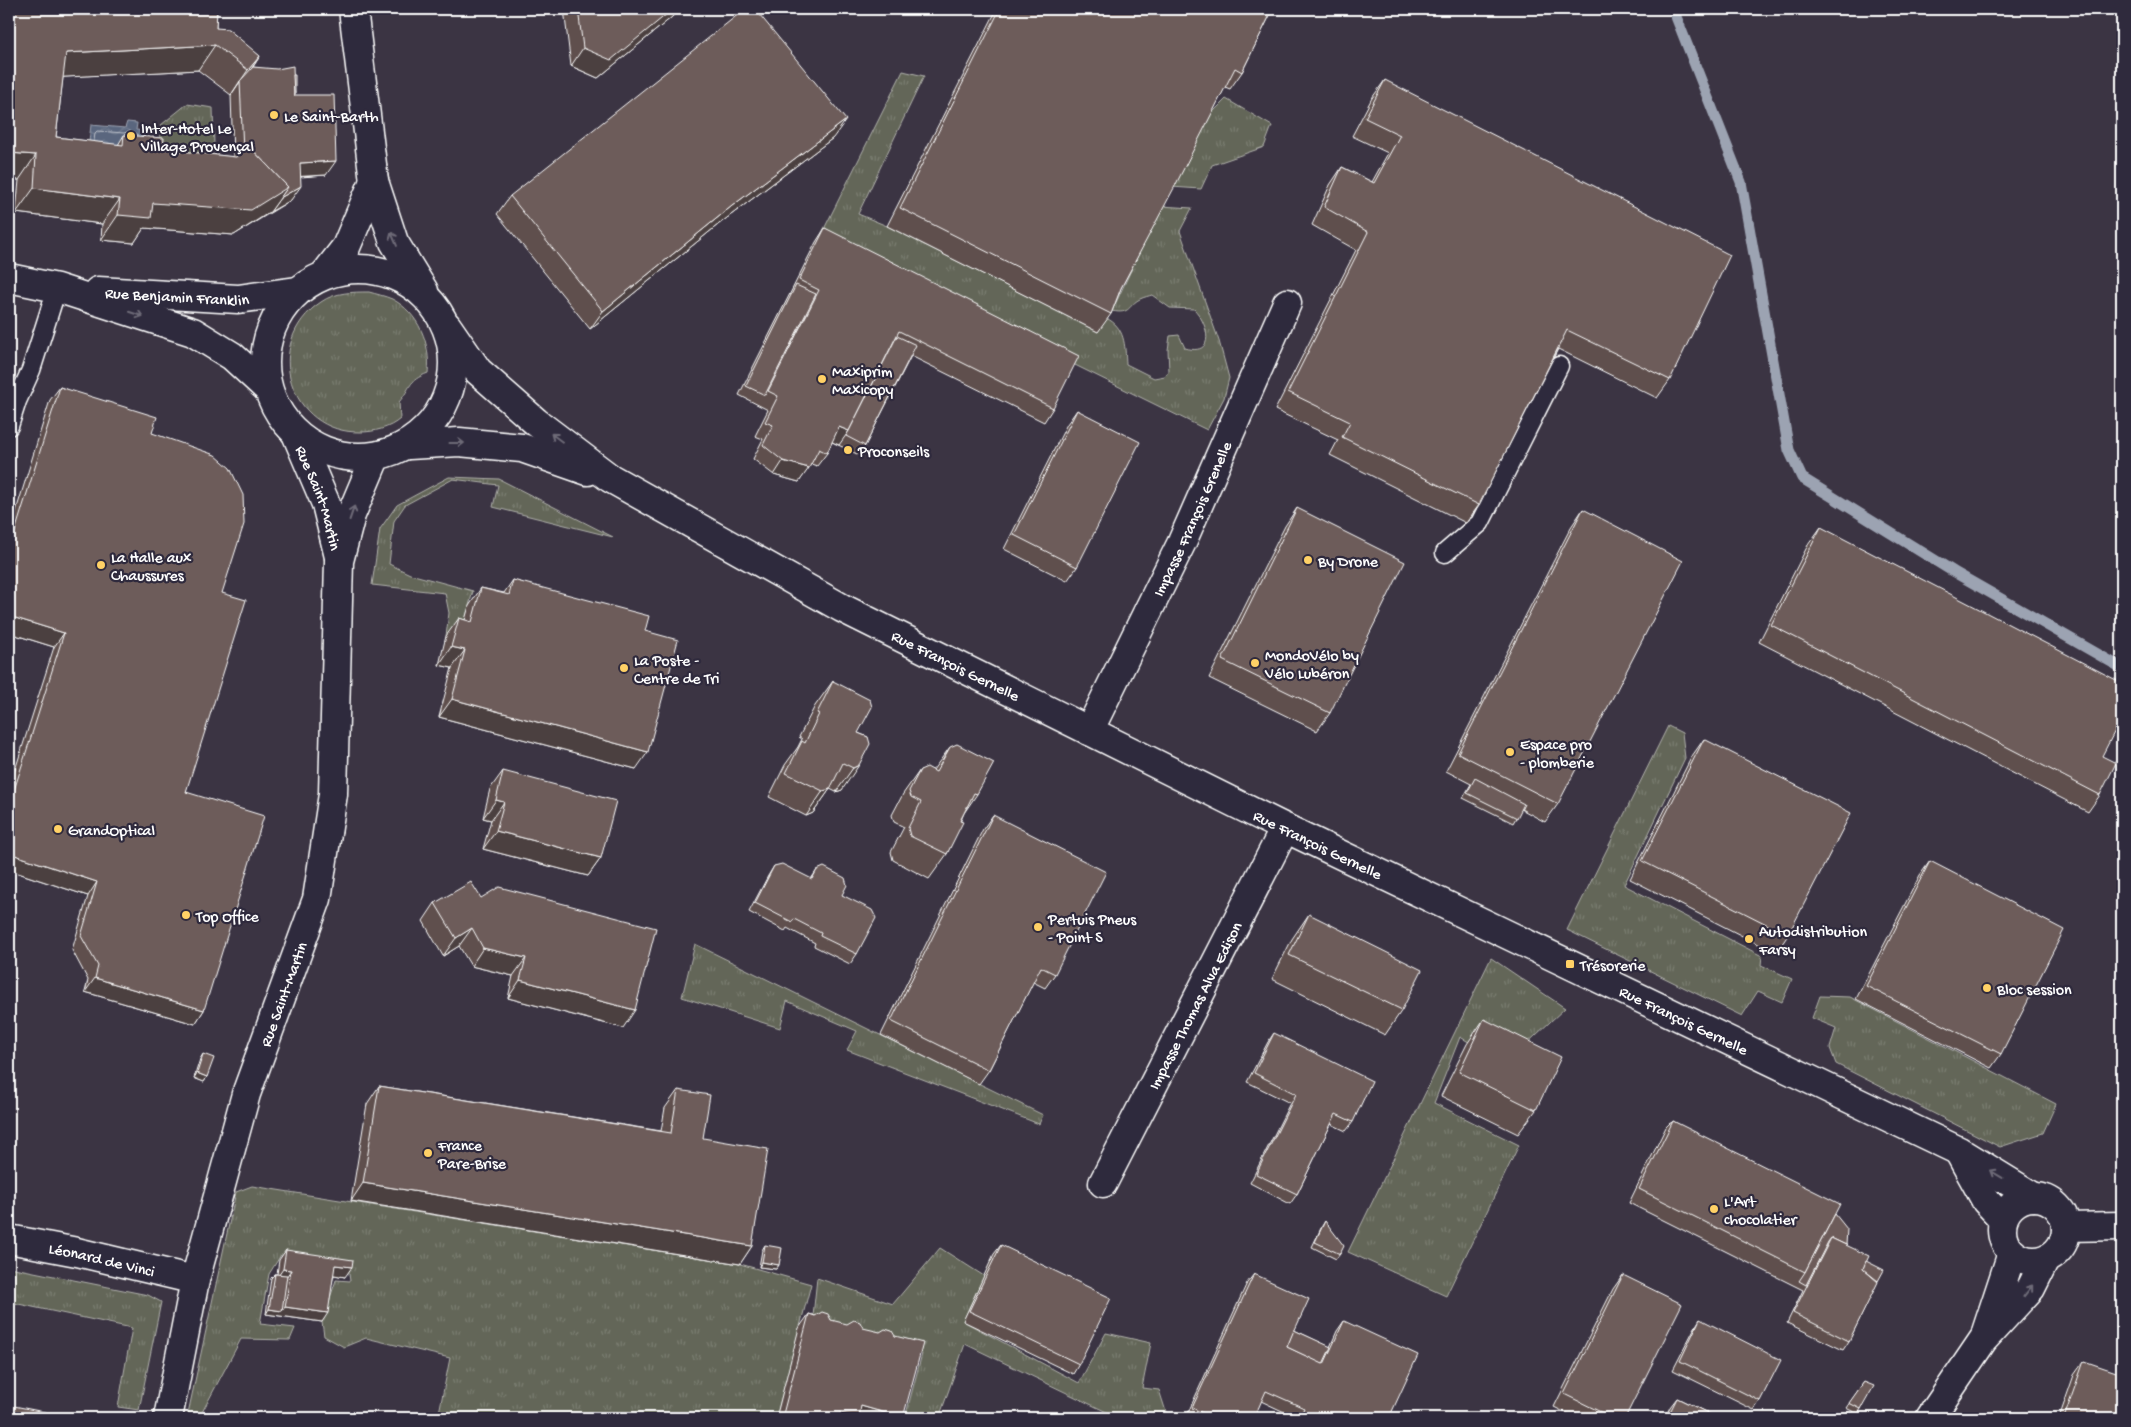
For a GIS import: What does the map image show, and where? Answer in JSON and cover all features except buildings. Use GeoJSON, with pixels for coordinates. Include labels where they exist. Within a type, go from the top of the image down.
{"type":"FeatureCollection","features":[{"type":"Feature","properties":{"kind":"street"},"geometry":{"type":"LineString","coordinates":[[353,9],[374,181],[394,242],[427,296],[478,371],[536,422],[610,478]]}},
{"type":"Feature","properties":{"kind":"street"},"geometry":{"type":"LineString","coordinates":[[374,181],[346,247],[325,274],[297,291],[275,320],[265,354],[268,389],[279,415],[297,436],[333,456],[375,458],[409,445],[459,442],[522,448],[610,478]]}},
{"type":"Feature","properties":{"kind":"street"},"geometry":{"type":"LineString","coordinates":[[325,274],[361,268],[397,276],[427,296]]}},
{"type":"Feature","properties":{"kind":"street","name":"Rue Benjamin Franklin"},"geometry":{"type":"LineString","coordinates":[[9,278],[56,288],[193,332],[232,356],[268,389]]}},
{"type":"Feature","properties":{"kind":"street","name":"Rue Benjamin Franklin"},"geometry":{"type":"LineString","coordinates":[[56,288],[238,299],[297,291]]}},
{"type":"Feature","properties":{"kind":"street","name":"Impasse François Grenelle"},"geometry":{"type":"LineString","coordinates":[[1090,731],[1182,542],[1287,302]]}},
{"type":"Feature","properties":{"kind":"street"},"geometry":{"type":"LineString","coordinates":[[409,445],[434,422],[450,393],[454,359],[447,326]]}},
{"type":"Feature","properties":{"kind":"street","name":"Rue Saint-Martin"},"geometry":{"type":"LineString","coordinates":[[297,436],[326,504],[340,560]]}},
{"type":"Feature","properties":{"kind":"street","name":"Rue Saint-Martin"},"geometry":{"type":"LineString","coordinates":[[168,1418],[195,1280],[246,1094],[317,900],[333,794],[340,560],[351,515],[375,458]]}},
{"type":"Feature","properties":{"kind":"street","name":"Rue François Gernelle"},"geometry":{"type":"LineString","coordinates":[[610,478],[842,608],[1285,828],[1959,1151],[2034,1197]]}},
{"type":"Feature","properties":{"kind":"street","name":"Impasse Thomas Alva Edison"},"geometry":{"type":"LineString","coordinates":[[1103,1183],[1285,828]]}},
{"type":"Feature","properties":{"kind":"street"},"geometry":{"type":"LineString","coordinates":[[1959,1151],[1986,1201],[2003,1219]]}},
{"type":"Feature","properties":{"kind":"street"},"geometry":{"type":"LineString","coordinates":[[2034,1197],[2043,1198],[2058,1208],[2063,1216],[2066,1227],[2062,1245],[2056,1254],[2037,1262],[2027,1261],[2012,1253],[2002,1235],[2003,1219],[2010,1208],[2017,1202],[2034,1197]]}},
{"type":"Feature","properties":{"kind":"street"},"geometry":{"type":"LineString","coordinates":[[2066,1227],[2122,1226]]}},
{"type":"Feature","properties":{"kind":"street","name":"Léonard de Vinci"},"geometry":{"type":"LineString","coordinates":[[9,1239],[77,1252],[195,1280]]}},
{"type":"Feature","properties":{"kind":"street"},"geometry":{"type":"LineString","coordinates":[[1983,1340],[2012,1253]]}},
{"type":"Feature","properties":{"kind":"street"},"geometry":{"type":"LineString","coordinates":[[1930,1418],[1983,1340],[2031,1288],[2045,1260]]}},
{"type":"Feature","properties":{"kind":"lane"},"geometry":{"type":"LineString","coordinates":[[9,426],[16,401],[31,370],[56,288]]}},
{"type":"Feature","properties":{"kind":"lane"},"geometry":{"type":"LineString","coordinates":[[1445,553],[1480,523],[1559,366]]}},
{"type":"Feature","properties":{"kind":"green space"},"geometry":{"type":"Polygon","coordinates":[[[903,71],[924,76],[858,214],[887,226],[1098,332],[1106,318],[1117,326],[1123,337],[1126,364],[1154,378],[1165,376],[1169,371],[1168,350],[1170,336],[1179,335],[1185,348],[1202,348],[1206,343],[1206,330],[1199,315],[1194,309],[1170,308],[1152,295],[1136,301],[1126,311],[1112,311],[1161,206],[1192,208],[1180,231],[1219,341],[1229,378],[1224,398],[1207,430],[819,239],[903,71]]]}},
{"type":"Feature","properties":{"kind":"green space"},"geometry":{"type":"Polygon","coordinates":[[[1226,99],[1272,126],[1264,147],[1212,165],[1201,189],[1171,187],[1205,120],[1226,99]]]}},
{"type":"Feature","properties":{"kind":"green space"},"geometry":{"type":"Polygon","coordinates":[[[187,104],[213,108],[214,145],[203,149],[195,159],[158,155],[161,125],[187,104]]]}},
{"type":"Feature","properties":{"kind":"green space"},"geometry":{"type":"Polygon","coordinates":[[[369,292],[392,299],[409,312],[416,321],[425,341],[428,373],[416,379],[410,385],[399,402],[400,419],[392,425],[366,432],[336,429],[316,418],[301,402],[292,383],[288,361],[292,339],[303,319],[321,302],[338,294],[369,292]]]}},
{"type":"Feature","properties":{"kind":"green space"},"geometry":{"type":"Polygon","coordinates":[[[449,477],[499,479],[613,537],[493,507],[498,485],[453,479],[405,505],[394,521],[389,564],[410,574],[473,591],[460,639],[446,636],[449,613],[445,593],[372,585],[380,529],[397,505],[449,477]]]}},
{"type":"Feature","properties":{"kind":"green space"},"geometry":{"type":"Polygon","coordinates":[[[1668,726],[1682,733],[1685,758],[1624,885],[1762,956],[1761,965],[1792,979],[1782,1002],[1758,991],[1742,1016],[1567,930],[1668,726]]]}},
{"type":"Feature","properties":{"kind":"green space"},"geometry":{"type":"Polygon","coordinates":[[[695,944],[1043,1115],[1039,1124],[847,1050],[857,1031],[787,1001],[780,1028],[682,997],[695,944]]]}},
{"type":"Feature","properties":{"kind":"green space"},"geometry":{"type":"Polygon","coordinates":[[[1491,958],[1565,1008],[1506,1063],[1460,1037],[1434,1103],[1519,1145],[1446,1296],[1348,1252],[1491,958]]]}},
{"type":"Feature","properties":{"kind":"green space"},"geometry":{"type":"Polygon","coordinates":[[[1820,996],[1850,997],[2056,1104],[2043,1133],[2000,1147],[1836,1064],[1830,1048],[1836,1028],[1812,1018],[1820,996]]]}},
{"type":"Feature","properties":{"kind":"green space"},"geometry":{"type":"Polygon","coordinates":[[[252,1186],[740,1264],[811,1284],[776,1418],[438,1418],[450,1358],[366,1338],[344,1347],[324,1336],[322,1322],[336,1280],[350,1281],[348,1266],[281,1255],[269,1274],[260,1324],[295,1328],[290,1340],[241,1339],[199,1418],[187,1418],[236,1192],[252,1186]]]}},
{"type":"Feature","properties":{"kind":"green space"},"geometry":{"type":"Polygon","coordinates":[[[940,1248],[984,1276],[963,1321],[1079,1383],[1106,1333],[1151,1343],[1142,1388],[1159,1390],[1168,1418],[1119,1418],[965,1344],[939,1418],[905,1418],[922,1354],[812,1326],[817,1278],[893,1304],[940,1248]]]}},
{"type":"Feature","properties":{"kind":"green space"},"geometry":{"type":"Polygon","coordinates":[[[9,1267],[148,1295],[161,1302],[139,1410],[118,1407],[132,1328],[9,1302],[9,1267]]]}},
{"type":"Feature","properties":{"kind":"water"},"geometry":{"type":"Polygon","coordinates":[[[127,122],[137,123],[136,130],[145,131],[144,155],[88,150],[91,125],[125,128],[127,122]]]}},
{"type":"Feature","properties":{"kind":"waterway"},"geometry":{"type":"LineString","coordinates":[[1673,9],[1741,182],[1789,450],[1802,478],[1954,572],[2122,668]]}},
{"type":"Feature","properties":{"kind":"place","name":"Le Saint-Barth"},"geometry":{"type":"Point","coordinates":[274,115]}},
{"type":"Feature","properties":{"kind":"place","name":"Inter-Hotel Le Village Provençal"},"geometry":{"type":"Point","coordinates":[131,136]}},
{"type":"Feature","properties":{"kind":"place","name":"Maxiprim Maxicopy"},"geometry":{"type":"Point","coordinates":[822,379]}},
{"type":"Feature","properties":{"kind":"place","name":"Proconseils"},"geometry":{"type":"Point","coordinates":[848,450]}},
{"type":"Feature","properties":{"kind":"place","name":"By Drone"},"geometry":{"type":"Point","coordinates":[1308,560]}},
{"type":"Feature","properties":{"kind":"place","name":"La Halle aux Chaussures"},"geometry":{"type":"Point","coordinates":[101,565]}},
{"type":"Feature","properties":{"kind":"place","name":"MondoVélo by Vélo Lubéron"},"geometry":{"type":"Point","coordinates":[1255,663]}},
{"type":"Feature","properties":{"kind":"place","name":"La Poste - Centre de Tri"},"geometry":{"type":"Point","coordinates":[624,668]}},
{"type":"Feature","properties":{"kind":"place","name":"Espace pro - plomberie"},"geometry":{"type":"Point","coordinates":[1510,752]}},
{"type":"Feature","properties":{"kind":"place","name":"GrandOptical"},"geometry":{"type":"Point","coordinates":[58,829]}},
{"type":"Feature","properties":{"kind":"place","name":"Top Office"},"geometry":{"type":"Point","coordinates":[186,915]}},
{"type":"Feature","properties":{"kind":"place","name":"Pertuis Pneus - Point S"},"geometry":{"type":"Point","coordinates":[1038,927]}},
{"type":"Feature","properties":{"kind":"place","name":"Autodistribution Farsy"},"geometry":{"type":"Point","coordinates":[1749,939]}},
{"type":"Feature","properties":{"kind":"place","name":"Trésorerie"},"geometry":{"type":"Point","coordinates":[1570,964]}},
{"type":"Feature","properties":{"kind":"place","name":"Bloc session"},"geometry":{"type":"Point","coordinates":[1987,988]}},
{"type":"Feature","properties":{"kind":"place","name":"France Pare-Brise"},"geometry":{"type":"Point","coordinates":[428,1153]}},
{"type":"Feature","properties":{"kind":"place","name":"L'Art chocolatier"},"geometry":{"type":"Point","coordinates":[1714,1209]}}]}
